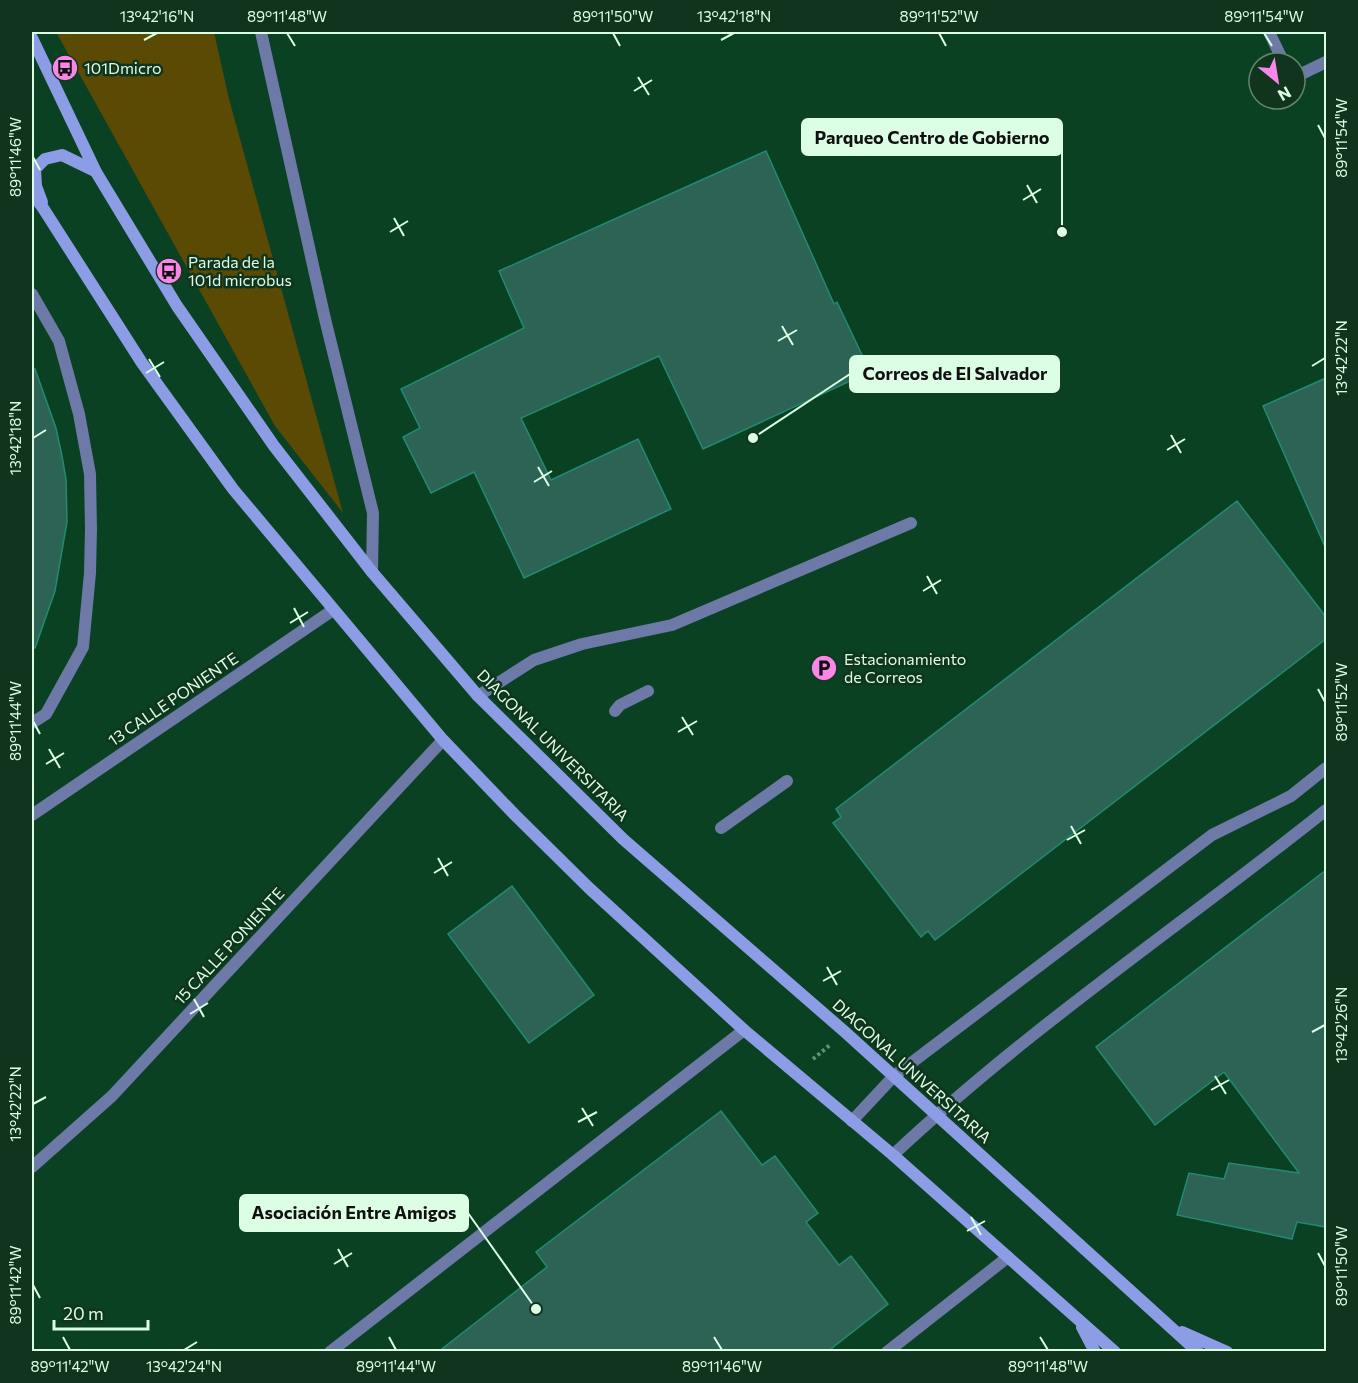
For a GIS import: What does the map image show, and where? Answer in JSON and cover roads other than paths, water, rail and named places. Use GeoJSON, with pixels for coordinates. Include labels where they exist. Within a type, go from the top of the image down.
{"type":"FeatureCollection","features":[{"type":"Feature","properties":{"kind":"main road","name":"DIAGONAL UNIVERSITARIA"},"geometry":{"type":"LineString","coordinates":[[32,38],[96,172],[177,306],[274,446],[372,572],[478,696],[623,838],[845,1032],[1198,1352]]}},
{"type":"Feature","properties":{"kind":"main road"},"geometry":{"type":"LineString","coordinates":[[44,208],[36,186],[35,169],[45,159],[62,155],[96,172]]}},
{"type":"Feature","properties":{"kind":"main road"},"geometry":{"type":"LineString","coordinates":[[32,193],[44,208],[142,363],[233,489],[443,740],[514,815],[589,888],[744,1030],[893,1155],[1115,1352]]}},
{"type":"Feature","properties":{"kind":"main road"},"geometry":{"type":"LineString","coordinates":[[1079,1320],[1095,1352]]}},
{"type":"Feature","properties":{"kind":"main road"},"geometry":{"type":"LineString","coordinates":[[1167,1325],[1227,1352]]}},
{"type":"Feature","properties":{"kind":"street"},"geometry":{"type":"LineString","coordinates":[[261,32],[323,308],[373,513],[372,572]]}},
{"type":"Feature","properties":{"kind":"street"},"geometry":{"type":"LineString","coordinates":[[1269,32],[1278,51]]}},
{"type":"Feature","properties":{"kind":"street"},"geometry":{"type":"LineString","coordinates":[[1307,71],[1326,62]]}},
{"type":"Feature","properties":{"kind":"street"},"geometry":{"type":"LineString","coordinates":[[32,294],[59,341],[80,414],[90,474],[91,529],[90,573],[83,647],[45,714],[32,723]]}},
{"type":"Feature","properties":{"kind":"street"},"geometry":{"type":"LineString","coordinates":[[478,696],[534,660],[582,644],[672,625],[911,523]]}},
{"type":"Feature","properties":{"kind":"street","name":"13 CALLE PONIENTE"},"geometry":{"type":"LineString","coordinates":[[32,815],[333,610]]}},
{"type":"Feature","properties":{"kind":"street"},"geometry":{"type":"LineString","coordinates":[[615,711],[620,705],[648,690]]}},
{"type":"Feature","properties":{"kind":"street","name":"15 CALLE PONIENTE"},"geometry":{"type":"LineString","coordinates":[[32,1167],[112,1096],[443,740]]}},
{"type":"Feature","properties":{"kind":"street"},"geometry":{"type":"LineString","coordinates":[[852,1121],[894,1076],[1212,835],[1291,796],[1326,768]]}},
{"type":"Feature","properties":{"kind":"street"},"geometry":{"type":"LineString","coordinates":[[721,828],[788,781]]}},
{"type":"Feature","properties":{"kind":"street"},"geometry":{"type":"LineString","coordinates":[[893,1155],[936,1115],[1038,1030],[1326,810]]}},
{"type":"Feature","properties":{"kind":"street"},"geometry":{"type":"LineString","coordinates":[[330,1352],[744,1030]]}},
{"type":"Feature","properties":{"kind":"street"},"geometry":{"type":"LineString","coordinates":[[887,1352],[1008,1257]]}},
{"type":"Feature","properties":{"kind":"place","name":"101Dmicro"},"geometry":{"type":"Point","coordinates":[65,68]}},
{"type":"Feature","properties":{"kind":"place","name":"Parqueo Centro de Gobierno"},"geometry":{"type":"Point","coordinates":[1062,232]}},
{"type":"Feature","properties":{"kind":"place","name":"Parada de la 101d microbus"},"geometry":{"type":"Point","coordinates":[169,271]}},
{"type":"Feature","properties":{"kind":"place","name":"Correos de El Salvador"},"geometry":{"type":"Point","coordinates":[753,438]}},
{"type":"Feature","properties":{"kind":"place","name":"Estacionamiento de Correos"},"geometry":{"type":"Point","coordinates":[824,668]}},
{"type":"Feature","properties":{"kind":"place","name":"Asociación Entre Amigos"},"geometry":{"type":"Point","coordinates":[536,1309]}}]}
